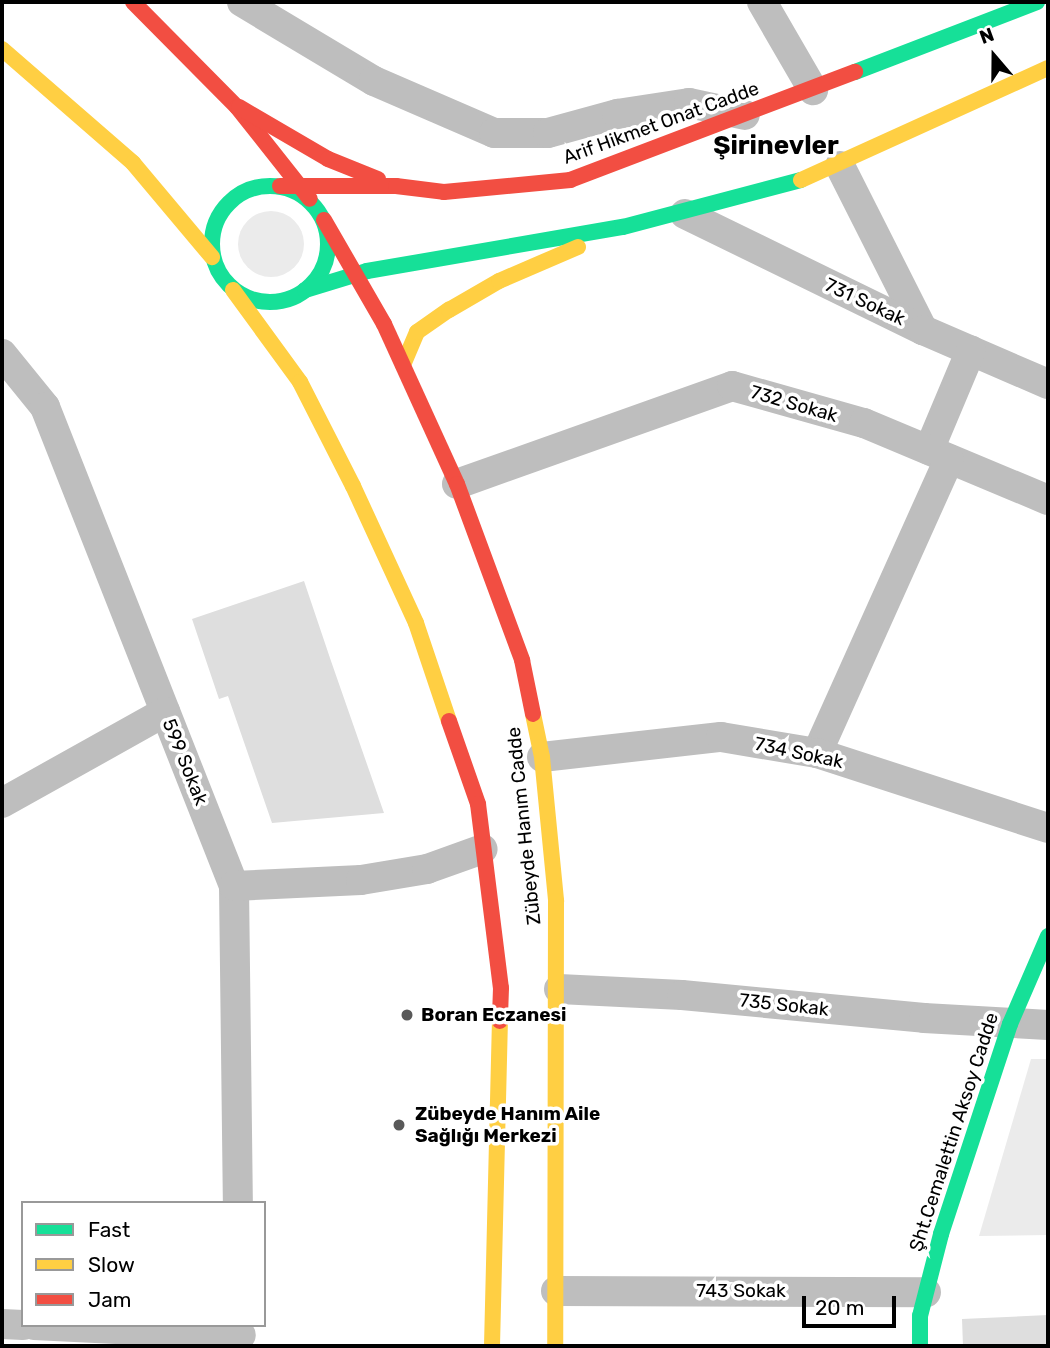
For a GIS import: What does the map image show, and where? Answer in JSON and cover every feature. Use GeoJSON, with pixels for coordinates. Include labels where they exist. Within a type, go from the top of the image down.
{"type":"FeatureCollection","features":[{"type":"Feature","properties":{"kind":"main road"},"geometry":{"type":"LineString","coordinates":[[132,2],[234,104],[324,220],[327,258],[319,276],[305,290]]}},
{"type":"Feature","properties":{"kind":"main road","name":"Arif Hikmet Onat Cadde"},"geometry":{"type":"LineString","coordinates":[[280,186],[501,190],[570,180],[813,90],[1037,2]]}},
{"type":"Feature","properties":{"kind":"main road"},"geometry":{"type":"LineString","coordinates":[[2,50],[133,163],[212,257],[300,382],[411,611],[465,758],[478,804],[501,988],[492,1346]]}},
{"type":"Feature","properties":{"kind":"main road"},"geometry":{"type":"LineString","coordinates":[[233,290],[269,302],[356,275],[466,251],[685,214],[778,189],[841,166],[1048,68]]}},
{"type":"Feature","properties":{"kind":"main road"},"geometry":{"type":"LineString","coordinates":[[234,104],[328,159],[396,187]]}},
{"type":"Feature","properties":{"kind":"main road"},"geometry":{"type":"LineString","coordinates":[[212,257],[211,238],[226,204],[242,192],[280,186],[313,204]]}},
{"type":"Feature","properties":{"kind":"main road","name":"Zübeyde Hanım Cadde"},"geometry":{"type":"LineString","coordinates":[[324,220],[403,365],[457,484],[522,660],[542,757],[559,989],[555,1346]]}},
{"type":"Feature","properties":{"kind":"main road"},"geometry":{"type":"LineString","coordinates":[[403,365],[417,332],[449,310],[499,281],[623,226]]}},
{"type":"Feature","properties":{"kind":"main road","name":"Şht.Cemalettin Aksoy Cadde"},"geometry":{"type":"LineString","coordinates":[[920,1346],[920,1316],[926,1292],[1010,1024],[1048,936]]}},
{"type":"Feature","properties":{"kind":"street"},"geometry":{"type":"LineString","coordinates":[[242,2],[374,82],[494,133],[548,133],[617,114],[689,103],[746,115]]}},
{"type":"Feature","properties":{"kind":"street"},"geometry":{"type":"LineString","coordinates":[[762,2],[813,90]]}},
{"type":"Feature","properties":{"kind":"street"},"geometry":{"type":"LineString","coordinates":[[841,166],[923,330]]}},
{"type":"Feature","properties":{"kind":"street","name":"731 Sokak"},"geometry":{"type":"LineString","coordinates":[[685,214],[923,330],[1048,384]]}},
{"type":"Feature","properties":{"kind":"street"},"geometry":{"type":"LineString","coordinates":[[817,753],[939,455],[971,349]]}},
{"type":"Feature","properties":{"kind":"street","name":"599 Sokak"},"geometry":{"type":"LineString","coordinates":[[2,354],[45,407],[234,886],[238,1201]]}},
{"type":"Feature","properties":{"kind":"street","name":"732 Sokak"},"geometry":{"type":"LineString","coordinates":[[457,484],[732,386],[864,424],[1048,500]]}},
{"type":"Feature","properties":{"kind":"street"},"geometry":{"type":"LineString","coordinates":[[2,803],[165,712]]}},
{"type":"Feature","properties":{"kind":"street","name":"734 Sokak"},"geometry":{"type":"LineString","coordinates":[[542,757],[721,737],[817,753],[1048,828]]}},
{"type":"Feature","properties":{"kind":"street"},"geometry":{"type":"LineString","coordinates":[[234,886],[361,880],[427,869],[483,849]]}},
{"type":"Feature","properties":{"kind":"street","name":"735 Sokak"},"geometry":{"type":"LineString","coordinates":[[559,989],[682,995],[1010,1024],[1048,1025]]}},
{"type":"Feature","properties":{"kind":"street","name":"743 Sokak"},"geometry":{"type":"LineString","coordinates":[[556,1290],[926,1292]]}},
{"type":"Feature","properties":{"kind":"street"},"geometry":{"type":"LineString","coordinates":[[2,1324],[21,1325]]}},
{"type":"Feature","properties":{"kind":"street"},"geometry":{"type":"LineString","coordinates":[[72,1327],[241,1336]]}},
{"type":"Feature","properties":{"kind":"shaded area"},"geometry":{"type":"Polygon","coordinates":[[[271,211],[284,214],[294,221],[301,231],[304,244],[301,257],[294,267],[284,274],[271,277],[258,274],[248,267],[241,257],[238,244],[241,231],[248,221],[258,214],[271,211]]]}},
{"type":"Feature","properties":{"kind":"shaded area"},"geometry":{"type":"Polygon","coordinates":[[[1031,1059],[1048,1059],[1048,1235],[979,1236],[1031,1059]]]}},
{"type":"Feature","properties":{"kind":"building"},"geometry":{"type":"Polygon","coordinates":[[[304,581],[384,813],[272,823],[228,696],[219,699],[192,619],[304,581]]]}},
{"type":"Feature","properties":{"kind":"building"},"geometry":{"type":"Polygon","coordinates":[[[1048,1315],[1048,1346],[963,1346],[962,1319],[1048,1315]]]}},
{"type":"Feature","properties":{"kind":"traffic: fast"},"geometry":{"type":"LineString","coordinates":[[855,72],[1037,2]]}},
{"type":"Feature","properties":{"kind":"traffic: fast"},"geometry":{"type":"LineString","coordinates":[[305,290],[367,271],[623,227],[801,180]]}},
{"type":"Feature","properties":{"kind":"traffic: fast"},"geometry":{"type":"LineString","coordinates":[[270,186],[292,190],[311,203],[324,222],[328,244],[324,266],[311,285],[292,298],[270,302],[248,298],[229,285],[216,266],[212,244],[216,222],[229,203],[248,190],[270,186]]}},
{"type":"Feature","properties":{"kind":"traffic: fast"},"geometry":{"type":"LineString","coordinates":[[920,1346],[920,1316],[941,1234],[1010,1024],[1048,936]]}},
{"type":"Feature","properties":{"kind":"traffic: slow"},"geometry":{"type":"LineString","coordinates":[[2,49],[133,163],[212,257]]}},
{"type":"Feature","properties":{"kind":"traffic: slow"},"geometry":{"type":"LineString","coordinates":[[801,180],[1048,68]]}},
{"type":"Feature","properties":{"kind":"traffic: slow"},"geometry":{"type":"LineString","coordinates":[[403,365],[417,332],[449,310],[499,281],[578,247]]}},
{"type":"Feature","properties":{"kind":"traffic: slow"},"geometry":{"type":"LineString","coordinates":[[233,290],[300,382],[353,486],[416,623],[449,721]]}},
{"type":"Feature","properties":{"kind":"traffic: slow"},"geometry":{"type":"LineString","coordinates":[[533,714],[542,757],[556,901],[555,1346]]}},
{"type":"Feature","properties":{"kind":"traffic: slow"},"geometry":{"type":"LineString","coordinates":[[492,1346],[500,1021]]}},
{"type":"Feature","properties":{"kind":"traffic: jam"},"geometry":{"type":"LineString","coordinates":[[133,2],[237,107],[310,199]]}},
{"type":"Feature","properties":{"kind":"traffic: jam"},"geometry":{"type":"LineString","coordinates":[[280,186],[396,186],[444,192],[570,180],[855,72]]}},
{"type":"Feature","properties":{"kind":"traffic: jam"},"geometry":{"type":"LineString","coordinates":[[239,107],[328,159],[378,179]]}},
{"type":"Feature","properties":{"kind":"traffic: jam"},"geometry":{"type":"LineString","coordinates":[[324,220],[384,324],[457,484],[522,660],[533,714]]}},
{"type":"Feature","properties":{"kind":"traffic: jam"},"geometry":{"type":"LineString","coordinates":[[449,721],[478,804],[501,988],[500,1021]]}},
{"type":"Feature","properties":{"kind":"place","name":"Boran Eczanesi"},"geometry":{"type":"Point","coordinates":[407,1015]}},
{"type":"Feature","properties":{"kind":"place","name":"Zübeyde Hanım Aile Sağlığı Merkezi"},"geometry":{"type":"Point","coordinates":[399,1125]}},
{"type":"Feature","properties":{"kind":"district","name":"Şirinevler"},"geometry":{"type":"Point","coordinates":[776,146]}}]}
